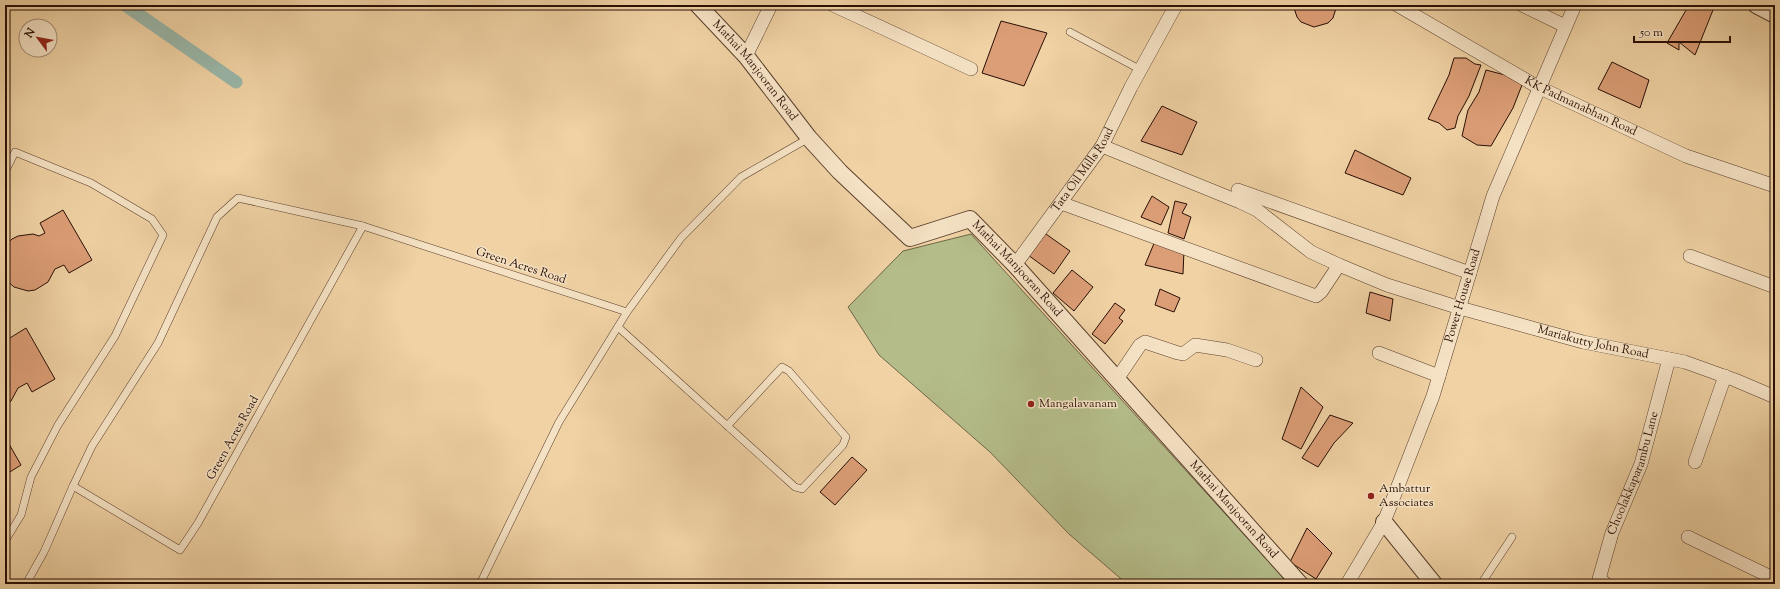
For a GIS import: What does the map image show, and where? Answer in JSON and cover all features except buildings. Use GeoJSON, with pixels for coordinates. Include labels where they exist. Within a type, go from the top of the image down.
{"type":"FeatureCollection","features":[{"type":"Feature","properties":{"kind":"street","name":"Mathai Manjooran Road"},"geometry":{"type":"LineString","coordinates":[[698,5],[746,56],[809,138],[840,172],[910,238],[970,219],[1015,265],[1300,584]]}},
{"type":"Feature","properties":{"kind":"street"},"geometry":{"type":"LineString","coordinates":[[746,56],[771,5]]}},
{"type":"Feature","properties":{"kind":"street"},"geometry":{"type":"LineString","coordinates":[[833,5],[970,69]]}},
{"type":"Feature","properties":{"kind":"street","name":"Tata Oil Mills Road"},"geometry":{"type":"LineString","coordinates":[[1015,265],[1102,146],[1176,5]]}},
{"type":"Feature","properties":{"kind":"street","name":"KK Padmanabhan Road"},"geometry":{"type":"LineString","coordinates":[[1397,5],[1538,87],[1686,156],[1775,186]]}},
{"type":"Feature","properties":{"kind":"street"},"geometry":{"type":"LineString","coordinates":[[1522,5],[1566,26]]}},
{"type":"Feature","properties":{"kind":"street","name":"Power House Road"},"geometry":{"type":"LineString","coordinates":[[1347,584],[1384,522],[1433,396],[1493,196],[1538,87],[1575,5]]}},
{"type":"Feature","properties":{"kind":"street"},"geometry":{"type":"LineString","coordinates":[[1758,5],[1775,15]]}},
{"type":"Feature","properties":{"kind":"street"},"geometry":{"type":"LineString","coordinates":[[1102,146],[1239,196],[1470,273]]}},
{"type":"Feature","properties":{"kind":"street","name":"Mariakutty John Road"},"geometry":{"type":"LineString","coordinates":[[1239,196],[1311,252],[1388,285],[1460,308],[1583,342],[1685,362],[1726,376],[1775,397]]}},
{"type":"Feature","properties":{"kind":"street"},"geometry":{"type":"LineString","coordinates":[[1060,203],[1316,296],[1321,292],[1339,265]]}},
{"type":"Feature","properties":{"kind":"street"},"geometry":{"type":"LineString","coordinates":[[1690,256],[1775,287]]}},
{"type":"Feature","properties":{"kind":"street"},"geometry":{"type":"LineString","coordinates":[[1117,379],[1140,345],[1145,342],[1183,354],[1195,345],[1227,350],[1256,360]]}},
{"type":"Feature","properties":{"kind":"street"},"geometry":{"type":"LineString","coordinates":[[1379,353],[1439,376]]}},
{"type":"Feature","properties":{"kind":"street","name":"Choolakkaparambu Lane"},"geometry":{"type":"LineString","coordinates":[[1606,584],[1599,579],[1612,533],[1641,464],[1669,359]]}},
{"type":"Feature","properties":{"kind":"street"},"geometry":{"type":"LineString","coordinates":[[1695,462],[1726,376]]}},
{"type":"Feature","properties":{"kind":"street"},"geometry":{"type":"LineString","coordinates":[[1384,522],[1434,584]]}},
{"type":"Feature","properties":{"kind":"street"},"geometry":{"type":"LineString","coordinates":[[1688,537],[1775,579]]}},
{"type":"Feature","properties":{"kind":"lane"},"geometry":{"type":"LineString","coordinates":[[1070,32],[1141,70]]}},
{"type":"Feature","properties":{"kind":"lane"},"geometry":{"type":"LineString","coordinates":[[480,584],[559,422],[627,312],[682,238],[741,177],[809,138]]}},
{"type":"Feature","properties":{"kind":"lane"},"geometry":{"type":"LineString","coordinates":[[5,172],[16,152],[91,183],[152,219],[163,235],[115,336],[58,425],[31,477],[21,515],[5,541]]}},
{"type":"Feature","properties":{"kind":"lane","name":"Green Acres Road"},"geometry":{"type":"LineString","coordinates":[[26,584],[44,552],[92,446],[158,343],[217,217],[238,198],[363,226],[627,312]]}},
{"type":"Feature","properties":{"kind":"lane","name":"Green Acres Road"},"geometry":{"type":"LineString","coordinates":[[73,486],[180,550],[198,523],[363,226]]}},
{"type":"Feature","properties":{"kind":"lane"},"geometry":{"type":"LineString","coordinates":[[618,327],[727,426],[795,487],[802,488],[843,445],[846,437],[789,371],[782,367],[727,426]]}},
{"type":"Feature","properties":{"kind":"lane"},"geometry":{"type":"LineString","coordinates":[[1480,584],[1512,537]]}},
{"type":"Feature","properties":{"kind":"green space","name":"Mangalavanam"},"geometry":{"type":"Polygon","coordinates":[[[971,234],[1289,584],[1127,584],[1069,534],[990,452],[879,355],[848,307],[903,251],[971,234]]]}},
{"type":"Feature","properties":{"kind":"waterway"},"geometry":{"type":"LineString","coordinates":[[125,5],[236,82]]}},
{"type":"Feature","properties":{"kind":"place","name":"Mangalavanam"},"geometry":{"type":"Point","coordinates":[1031,404]}},
{"type":"Feature","properties":{"kind":"place","name":"Ambattur Associates"},"geometry":{"type":"Point","coordinates":[1371,496]}}]}
